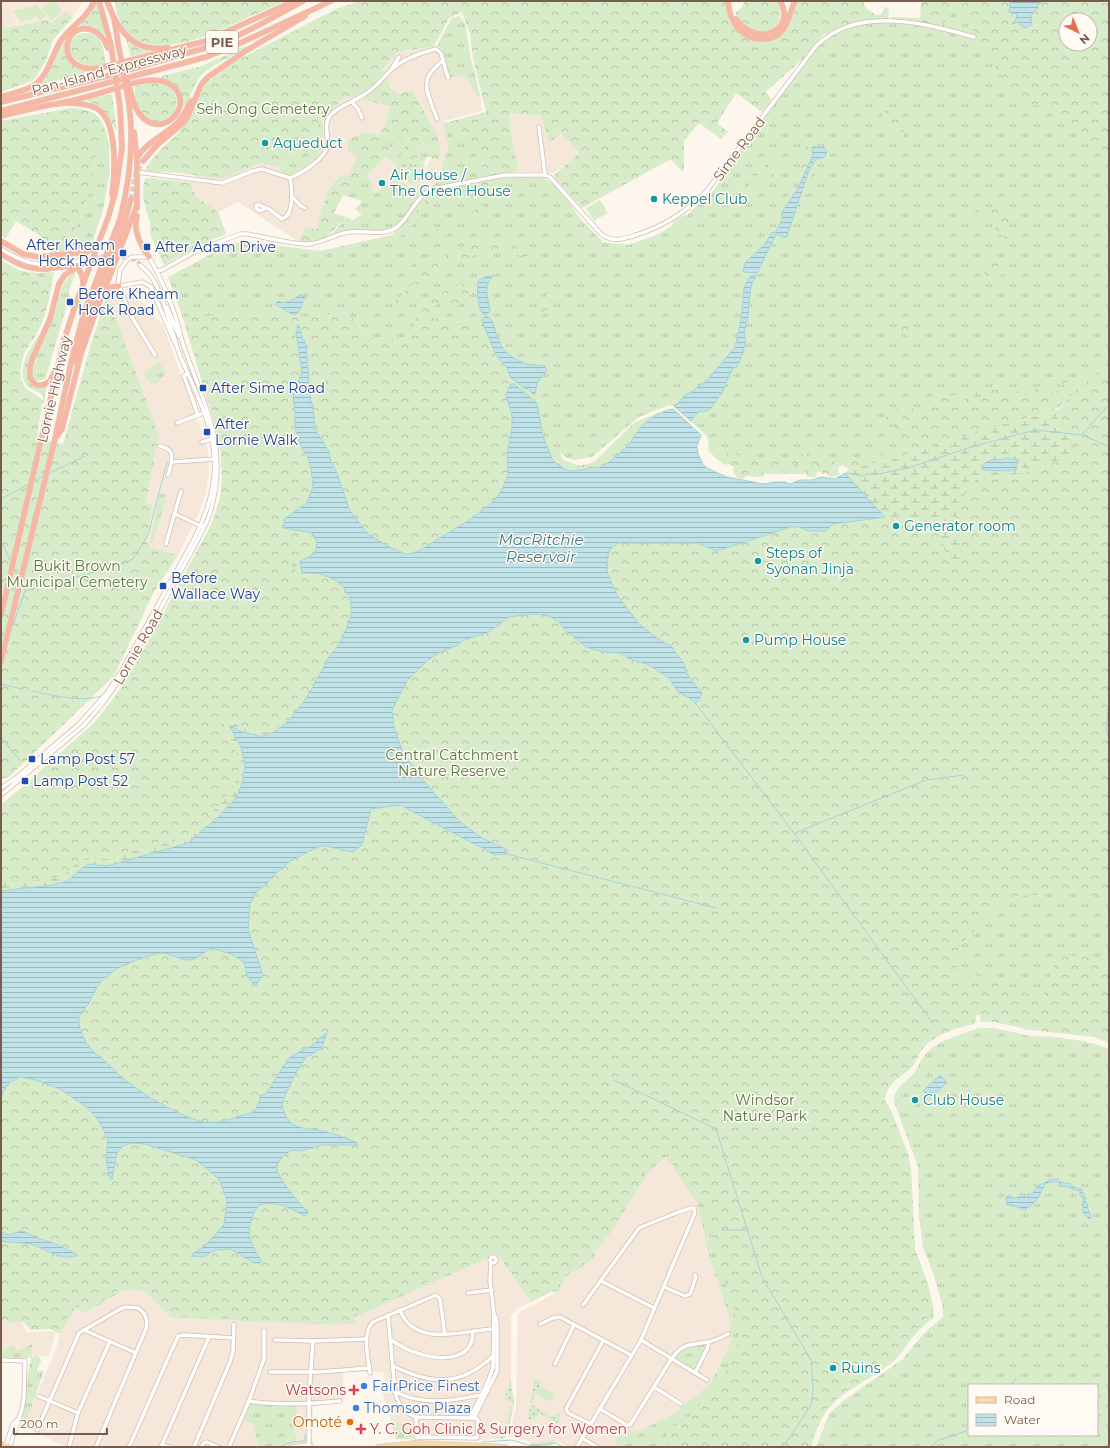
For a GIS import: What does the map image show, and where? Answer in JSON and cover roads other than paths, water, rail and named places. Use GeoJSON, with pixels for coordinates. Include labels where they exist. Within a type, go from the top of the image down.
{"type":"FeatureCollection","features":[{"type":"Feature","properties":{"kind":"highway"},"geometry":{"type":"LineString","coordinates":[[1,97],[34,85],[40,80],[49,66],[54,52],[64,37],[86,15],[91,9],[94,1]]}},
{"type":"Feature","properties":{"kind":"highway"},"geometry":{"type":"LineString","coordinates":[[99,1],[114,67],[120,107],[122,148],[119,175],[113,203]]}},
{"type":"Feature","properties":{"kind":"highway"},"geometry":{"type":"LineString","coordinates":[[107,1],[114,18],[128,38],[142,46],[158,49],[184,47]]}},
{"type":"Feature","properties":{"kind":"highway"},"geometry":{"type":"LineString","coordinates":[[109,46],[97,32],[83,29],[74,32],[70,36],[66,51],[69,58],[75,64],[84,68],[96,69],[184,47],[217,36],[294,1]]}},
{"type":"Feature","properties":{"kind":"highway","name":"Pan-Island Expressway"},"geometry":{"type":"LineString","coordinates":[[1,102],[107,76],[205,48],[244,32],[303,1]]}},
{"type":"Feature","properties":{"kind":"highway","name":"Pan-Island Expressway"},"geometry":{"type":"LineString","coordinates":[[1,111],[206,57],[234,46],[331,1]]}},
{"type":"Feature","properties":{"kind":"highway"},"geometry":{"type":"LineString","coordinates":[[729,1],[733,15],[741,26],[752,32],[764,35],[774,32],[783,19],[783,10],[780,1]]}},
{"type":"Feature","properties":{"kind":"highway"},"geometry":{"type":"LineString","coordinates":[[729,1],[735,24],[743,33],[753,39],[774,38],[784,28],[795,1]]}},
{"type":"Feature","properties":{"kind":"highway"},"geometry":{"type":"LineString","coordinates":[[137,159],[151,143],[172,128],[181,119],[194,93],[208,77],[230,61],[305,16],[310,11]]}},
{"type":"Feature","properties":{"kind":"highway"},"geometry":{"type":"LineString","coordinates":[[114,18],[131,104],[132,125],[136,139],[136,230],[148,257]]}},
{"type":"Feature","properties":{"kind":"highway"},"geometry":{"type":"LineString","coordinates":[[1,116],[97,94],[143,81],[165,82],[173,86],[178,93],[180,104],[179,111],[172,119],[166,123],[155,124],[149,122],[141,116],[131,104]]}},
{"type":"Feature","properties":{"kind":"highway"},"geometry":{"type":"LineString","coordinates":[[143,161],[157,145],[187,118],[201,85]]}},
{"type":"Feature","properties":{"kind":"highway"},"geometry":{"type":"LineString","coordinates":[[56,104],[87,105],[98,109],[105,116],[112,136],[115,156],[113,203]]}},
{"type":"Feature","properties":{"kind":"highway","name":"Lornie Highway"},"geometry":{"type":"LineString","coordinates":[[1,661],[54,444],[68,377],[84,313],[120,219],[130,170],[132,125]]}},
{"type":"Feature","properties":{"kind":"highway"},"geometry":{"type":"LineString","coordinates":[[68,377],[77,355],[96,296],[123,227],[131,199]]}},
{"type":"Feature","properties":{"kind":"highway","name":"Lornie Highway"},"geometry":{"type":"LineString","coordinates":[[1,615],[71,317],[113,203]]}},
{"type":"Feature","properties":{"kind":"highway"},"geometry":{"type":"LineString","coordinates":[[54,444],[62,429],[81,354],[137,205]]}},
{"type":"Feature","properties":{"kind":"highway"},"geometry":{"type":"LineString","coordinates":[[1,241],[28,256],[38,257],[87,252],[98,244]]}},
{"type":"Feature","properties":{"kind":"highway"},"geometry":{"type":"LineString","coordinates":[[1,254],[22,266],[34,268],[46,269],[79,263]]}},
{"type":"Feature","properties":{"kind":"highway"},"geometry":{"type":"LineString","coordinates":[[79,263],[83,283]]}},
{"type":"Feature","properties":{"kind":"highway"},"geometry":{"type":"LineString","coordinates":[[60,359],[48,383],[43,386],[32,381],[30,372],[31,362],[50,319],[60,284],[65,275],[79,263]]}},
{"type":"Feature","properties":{"kind":"highway"},"geometry":{"type":"LineString","coordinates":[[109,278],[109,281],[116,286]]}},
{"type":"Feature","properties":{"kind":"highway"},"geometry":{"type":"LineString","coordinates":[[104,291],[116,286]]}},
{"type":"Feature","properties":{"kind":"main road"},"geometry":{"type":"LineString","coordinates":[[378,1447],[417,1443],[503,1447]]}},
{"type":"Feature","properties":{"kind":"street","name":"Sime Road"},"geometry":{"type":"LineString","coordinates":[[545,175],[550,177],[561,188],[605,238],[611,240],[622,240],[650,231],[687,209],[705,193],[816,46],[831,33],[853,24],[890,21],[919,24],[974,37]]}},
{"type":"Feature","properties":{"kind":"street"},"geometry":{"type":"LineString","coordinates":[[136,172],[222,183],[258,169],[262,169],[290,178],[304,171],[325,153],[328,144],[326,127],[329,117],[367,93],[400,63],[424,52],[436,49],[441,53],[448,78]]}},
{"type":"Feature","properties":{"kind":"street"},"geometry":{"type":"LineString","coordinates":[[389,72],[399,57]]}},
{"type":"Feature","properties":{"kind":"street"},"geometry":{"type":"LineString","coordinates":[[437,119],[427,90],[426,80],[443,60]]}},
{"type":"Feature","properties":{"kind":"street"},"geometry":{"type":"LineString","coordinates":[[352,102],[358,109],[362,118]]}},
{"type":"Feature","properties":{"kind":"street"},"geometry":{"type":"LineString","coordinates":[[157,271],[240,234],[309,244],[349,232],[387,232],[397,227],[404,220],[421,196],[432,189],[505,175],[545,175],[539,127]]}},
{"type":"Feature","properties":{"kind":"street"},"geometry":{"type":"LineString","coordinates":[[266,208],[279,217],[285,218],[288,214],[292,197],[290,178]]}},
{"type":"Feature","properties":{"kind":"street"},"geometry":{"type":"LineString","coordinates":[[292,197],[305,208]]}},
{"type":"Feature","properties":{"kind":"street"},"geometry":{"type":"LineString","coordinates":[[1,248],[26,260],[35,262],[79,263]]}},
{"type":"Feature","properties":{"kind":"street"},"geometry":{"type":"LineString","coordinates":[[159,276],[169,268],[196,254],[197,252]]}},
{"type":"Feature","properties":{"kind":"street"},"geometry":{"type":"LineString","coordinates":[[148,257],[138,256],[129,258],[123,264],[116,286],[130,314],[155,355]]}},
{"type":"Feature","properties":{"kind":"street","name":"Lornie Road"},"geometry":{"type":"LineString","coordinates":[[1,795],[94,715],[118,684],[202,527],[212,494],[216,459],[209,423],[180,337],[174,312],[157,271],[148,257]]}},
{"type":"Feature","properties":{"kind":"street"},"geometry":{"type":"LineString","coordinates":[[178,348],[157,287],[150,274],[140,264],[154,278],[180,337]]}},
{"type":"Feature","properties":{"kind":"street"},"geometry":{"type":"LineString","coordinates":[[118,276],[123,283],[128,284]]}},
{"type":"Feature","properties":{"kind":"street"},"geometry":{"type":"LineString","coordinates":[[116,286],[142,282],[151,287],[178,348]]}},
{"type":"Feature","properties":{"kind":"street","name":"Lornie Road"},"geometry":{"type":"LineString","coordinates":[[178,348],[203,413],[209,423]]}},
{"type":"Feature","properties":{"kind":"street"},"geometry":{"type":"LineString","coordinates":[[188,373],[193,373]]}},
{"type":"Feature","properties":{"kind":"street","name":"Lornie Road"},"geometry":{"type":"LineString","coordinates":[[188,373],[184,376],[198,415]]}},
{"type":"Feature","properties":{"kind":"street"},"geometry":{"type":"LineString","coordinates":[[195,405],[201,406]]}},
{"type":"Feature","properties":{"kind":"street"},"geometry":{"type":"LineString","coordinates":[[177,423],[203,413]]}},
{"type":"Feature","properties":{"kind":"street"},"geometry":{"type":"LineString","coordinates":[[202,442],[213,439]]}},
{"type":"Feature","properties":{"kind":"street"},"geometry":{"type":"LineString","coordinates":[[160,446],[170,450],[172,462],[168,475]]}},
{"type":"Feature","properties":{"kind":"street"},"geometry":{"type":"LineString","coordinates":[[172,462],[216,459]]}},
{"type":"Feature","properties":{"kind":"street"},"geometry":{"type":"LineString","coordinates":[[166,544],[182,491]]}},
{"type":"Feature","properties":{"kind":"street"},"geometry":{"type":"LineString","coordinates":[[175,514],[202,527]]}},
{"type":"Feature","properties":{"kind":"street","name":"Lornie Road"},"geometry":{"type":"LineString","coordinates":[[1,788],[16,778],[90,714],[115,681],[139,643]]}},
{"type":"Feature","properties":{"kind":"street"},"geometry":{"type":"LineString","coordinates":[[577,1447],[641,1340],[695,1213],[694,1208],[676,1213],[639,1228],[583,1305]]}},
{"type":"Feature","properties":{"kind":"street"},"geometry":{"type":"LineString","coordinates":[[472,1418],[493,1372],[494,1314],[490,1273],[491,1262]]}},
{"type":"Feature","properties":{"kind":"street"},"geometry":{"type":"LineString","coordinates":[[664,1287],[688,1296],[696,1277],[695,1275]]}},
{"type":"Feature","properties":{"kind":"street"},"geometry":{"type":"LineString","coordinates":[[601,1280],[654,1308]]}},
{"type":"Feature","properties":{"kind":"street"},"geometry":{"type":"LineString","coordinates":[[468,1293],[492,1290]]}},
{"type":"Feature","properties":{"kind":"street"},"geometry":{"type":"LineString","coordinates":[[370,1373],[366,1339],[367,1330],[370,1324],[434,1295],[438,1296],[440,1299],[445,1335]]}},
{"type":"Feature","properties":{"kind":"street"},"geometry":{"type":"LineString","coordinates":[[37,1430],[78,1334],[122,1308],[138,1308],[145,1315],[147,1325],[96,1447]]}},
{"type":"Feature","properties":{"kind":"street"},"geometry":{"type":"LineString","coordinates":[[400,1310],[404,1318],[419,1330],[434,1335],[493,1329]]}},
{"type":"Feature","properties":{"kind":"street"},"geometry":{"type":"LineString","coordinates":[[472,1418],[498,1371],[497,1324],[494,1314]]}},
{"type":"Feature","properties":{"kind":"street"},"geometry":{"type":"LineString","coordinates":[[388,1315],[395,1392],[399,1403],[411,1415],[416,1417],[472,1418],[478,1420],[477,1438],[417,1437]]}},
{"type":"Feature","properties":{"kind":"street"},"geometry":{"type":"LineString","coordinates":[[540,1324],[557,1317],[574,1324],[631,1355]]}},
{"type":"Feature","properties":{"kind":"street"},"geometry":{"type":"LineString","coordinates":[[194,1447],[230,1362],[234,1338],[234,1324]]}},
{"type":"Feature","properties":{"kind":"street"},"geometry":{"type":"LineString","coordinates":[[555,1364],[574,1324]]}},
{"type":"Feature","properties":{"kind":"street"},"geometry":{"type":"LineString","coordinates":[[84,1330],[136,1353]]}},
{"type":"Feature","properties":{"kind":"street"},"geometry":{"type":"LineString","coordinates":[[228,1447],[249,1401],[264,1359],[264,1330]]}},
{"type":"Feature","properties":{"kind":"street"},"geometry":{"type":"LineString","coordinates":[[390,1339],[400,1346],[414,1352],[435,1357],[445,1357],[462,1354],[466,1351],[471,1345],[473,1331]]}},
{"type":"Feature","properties":{"kind":"street"},"geometry":{"type":"LineString","coordinates":[[600,1409],[627,1425],[630,1425],[676,1352],[684,1346],[695,1343],[709,1342],[728,1334]]}},
{"type":"Feature","properties":{"kind":"street"},"geometry":{"type":"LineString","coordinates":[[129,1447],[178,1336],[184,1335],[234,1338]]}},
{"type":"Feature","properties":{"kind":"street"},"geometry":{"type":"LineString","coordinates":[[170,1447],[162,1446],[209,1337]]}},
{"type":"Feature","properties":{"kind":"street"},"geometry":{"type":"LineString","coordinates":[[275,1340],[312,1341],[366,1339]]}},
{"type":"Feature","properties":{"kind":"street"},"geometry":{"type":"LineString","coordinates":[[641,1340],[707,1380]]}},
{"type":"Feature","properties":{"kind":"street"},"geometry":{"type":"LineString","coordinates":[[69,1447],[78,1413],[110,1341]]}},
{"type":"Feature","properties":{"kind":"street"},"geometry":{"type":"LineString","coordinates":[[291,1447],[310,1446],[309,1404],[312,1341]]}},
{"type":"Feature","properties":{"kind":"street"},"geometry":{"type":"LineString","coordinates":[[591,1424],[568,1413],[566,1409],[603,1341]]}},
{"type":"Feature","properties":{"kind":"street"},"geometry":{"type":"LineString","coordinates":[[696,1373],[709,1342]]}},
{"type":"Feature","properties":{"kind":"street"},"geometry":{"type":"LineString","coordinates":[[392,1366],[419,1378],[428,1380],[445,1380],[465,1376],[476,1370],[493,1356]]}},
{"type":"Feature","properties":{"kind":"street"},"geometry":{"type":"LineString","coordinates":[[1,1360],[25,1361],[24,1397],[21,1411],[7,1446]]}},
{"type":"Feature","properties":{"kind":"street"},"geometry":{"type":"LineString","coordinates":[[270,1372],[310,1372],[369,1368]]}},
{"type":"Feature","properties":{"kind":"street"},"geometry":{"type":"LineString","coordinates":[[654,1387],[681,1404]]}},
{"type":"Feature","properties":{"kind":"street"},"geometry":{"type":"LineString","coordinates":[[395,1392],[409,1398],[432,1402],[451,1401],[482,1396]]}},
{"type":"Feature","properties":{"kind":"street"},"geometry":{"type":"LineString","coordinates":[[38,1396],[78,1413]]}},
{"type":"Feature","properties":{"kind":"street"},"geometry":{"type":"LineString","coordinates":[[249,1401],[309,1404],[340,1400]]}},
{"type":"Feature","properties":{"kind":"street"},"geometry":{"type":"LineString","coordinates":[[416,1417],[417,1443]]}},
{"type":"Feature","properties":{"kind":"street"},"geometry":{"type":"LineString","coordinates":[[582,1438],[597,1447]]}},
{"type":"Feature","properties":{"kind":"street"},"geometry":{"type":"LineString","coordinates":[[201,1447],[207,1442],[218,1447]]}},
{"type":"Feature","properties":{"kind":"water"},"geometry":{"type":"Polygon","coordinates":[[[1015,1],[1041,1],[1041,3],[1038,4],[1038,8],[1031,15],[1032,25],[1024,28],[1017,22],[1012,24],[1016,19],[1017,14],[1009,12],[1010,3],[1015,1]]]}},
{"type":"Feature","properties":{"kind":"water"},"geometry":{"type":"Polygon","coordinates":[[[812,147],[824,147],[827,152],[824,158],[817,158],[809,170],[787,236],[785,238],[776,234],[757,273],[744,272],[745,263],[765,244],[772,232],[775,233],[782,220],[782,212],[798,188],[813,155],[812,147]]]}},
{"type":"Feature","properties":{"kind":"water"},"geometry":{"type":"Polygon","coordinates":[[[752,275],[756,276],[751,286],[748,317],[744,332],[746,340],[743,353],[737,367],[733,368],[722,393],[711,408],[704,412],[698,412],[691,421],[675,407],[686,394],[690,393],[706,381],[734,348],[741,320],[744,288],[748,279],[752,275]]]}},
{"type":"Feature","properties":{"kind":"water"},"geometry":{"type":"Polygon","coordinates":[[[487,276],[493,276],[487,289],[490,312],[484,315],[479,304],[478,282],[487,276]]]}},
{"type":"Feature","properties":{"kind":"water"},"geometry":{"type":"Polygon","coordinates":[[[299,295],[305,298],[300,310],[294,315],[276,305],[278,301],[289,301],[295,299],[299,295]]]}},
{"type":"Feature","properties":{"kind":"water"},"geometry":{"type":"Polygon","coordinates":[[[487,316],[492,322],[500,342],[506,352],[514,358],[529,365],[544,365],[547,370],[537,383],[535,394],[528,389],[525,389],[510,377],[507,368],[496,355],[482,321],[483,318],[487,316]]]}},
{"type":"Feature","properties":{"kind":"water","name":"MacRitchie Reservoir"},"geometry":{"type":"Polygon","coordinates":[[[298,325],[306,345],[310,395],[315,429],[329,451],[331,462],[337,473],[350,511],[368,534],[387,546],[406,554],[415,553],[422,549],[485,509],[496,499],[507,478],[507,454],[512,426],[512,416],[506,394],[511,384],[514,384],[537,403],[543,436],[552,459],[558,465],[569,471],[583,470],[591,467],[598,468],[608,463],[631,442],[642,426],[651,418],[667,410],[673,409],[701,435],[697,446],[698,454],[703,464],[707,468],[727,477],[764,484],[785,482],[790,484],[800,480],[812,480],[821,477],[835,479],[845,473],[885,517],[833,524],[826,531],[808,531],[799,527],[791,527],[717,551],[696,543],[618,543],[611,548],[608,555],[607,572],[617,595],[640,625],[660,640],[671,646],[685,665],[685,670],[702,693],[696,703],[679,693],[669,678],[647,664],[632,660],[620,653],[603,652],[586,647],[567,632],[559,622],[548,615],[531,614],[509,617],[489,632],[464,640],[456,646],[444,650],[428,660],[407,681],[392,710],[394,727],[402,750],[423,780],[460,822],[482,838],[504,848],[507,854],[494,855],[400,805],[371,809],[362,845],[353,852],[325,846],[318,847],[292,860],[272,876],[266,885],[257,891],[250,904],[248,930],[263,975],[255,986],[247,976],[244,962],[231,954],[213,948],[193,960],[182,959],[164,953],[152,955],[120,967],[99,984],[89,1003],[79,1017],[81,1032],[90,1048],[120,1076],[147,1096],[177,1112],[202,1121],[224,1121],[255,1112],[260,1099],[259,1096],[266,1094],[290,1057],[311,1046],[327,1033],[321,1049],[306,1057],[295,1075],[282,1102],[284,1113],[291,1123],[296,1126],[331,1133],[356,1142],[358,1145],[323,1145],[300,1151],[292,1150],[281,1158],[277,1165],[279,1175],[288,1189],[308,1212],[305,1216],[277,1204],[271,1203],[259,1205],[253,1216],[249,1230],[251,1241],[261,1261],[261,1263],[254,1263],[231,1249],[215,1250],[203,1257],[193,1256],[192,1254],[204,1247],[224,1225],[227,1200],[219,1179],[196,1160],[145,1144],[130,1143],[123,1146],[118,1151],[112,1180],[109,1176],[106,1158],[108,1139],[95,1116],[85,1106],[60,1089],[36,1080],[20,1077],[9,1083],[3,1092],[1,1099],[1,891],[52,885],[67,881],[89,864],[107,866],[188,843],[218,817],[236,798],[242,784],[245,766],[241,747],[229,725],[249,734],[262,736],[273,732],[283,725],[293,716],[301,705],[328,659],[342,639],[351,615],[348,595],[341,585],[329,577],[319,574],[302,573],[300,561],[309,557],[316,551],[317,542],[312,533],[284,528],[284,519],[307,503],[313,487],[311,468],[295,428],[293,397],[302,371],[296,333],[298,325]]]}},
{"type":"Feature","properties":{"kind":"water"},"geometry":{"type":"Polygon","coordinates":[[[1006,458],[1018,460],[1016,465],[1017,469],[1009,471],[983,470],[982,466],[988,461],[1006,458]]]}},
{"type":"Feature","properties":{"kind":"water"},"geometry":{"type":"Polygon","coordinates":[[[940,1075],[947,1083],[930,1098],[923,1091],[940,1075]]]}},
{"type":"Feature","properties":{"kind":"water"},"geometry":{"type":"Polygon","coordinates":[[[1058,1179],[1062,1183],[1070,1183],[1073,1187],[1081,1189],[1091,1218],[1089,1219],[1083,1213],[1083,1198],[1080,1195],[1080,1191],[1062,1186],[1058,1182],[1050,1182],[1045,1184],[1037,1200],[1025,1210],[1012,1205],[1007,1205],[1006,1198],[1009,1195],[1013,1198],[1019,1197],[1021,1193],[1027,1198],[1029,1196],[1027,1194],[1032,1194],[1039,1185],[1050,1180],[1058,1179]]]}},
{"type":"Feature","properties":{"kind":"water"},"geometry":{"type":"Polygon","coordinates":[[[21,1231],[75,1253],[75,1256],[64,1257],[30,1244],[1,1241],[1,1232],[9,1235],[21,1231]]]}},
{"type":"Feature","properties":{"kind":"waterway"},"geometry":{"type":"LineString","coordinates":[[811,161],[813,154]]}},
{"type":"Feature","properties":{"kind":"waterway"},"geometry":{"type":"LineString","coordinates":[[1083,434],[1109,404]]}},
{"type":"Feature","properties":{"kind":"waterway"},"geometry":{"type":"LineString","coordinates":[[846,474],[849,473],[861,476],[908,468],[971,447],[1035,430],[1083,435],[1109,447]]}},
{"type":"Feature","properties":{"kind":"waterway"},"geometry":{"type":"LineString","coordinates":[[48,474],[85,456]]}},
{"type":"Feature","properties":{"kind":"waterway"},"geometry":{"type":"LineString","coordinates":[[25,591],[117,566],[133,559],[148,535],[167,462]]}},
{"type":"Feature","properties":{"kind":"waterway"},"geometry":{"type":"LineString","coordinates":[[34,481],[43,476]]}},
{"type":"Feature","properties":{"kind":"waterway"},"geometry":{"type":"LineString","coordinates":[[1,499],[29,484]]}},
{"type":"Feature","properties":{"kind":"waterway"},"geometry":{"type":"LineString","coordinates":[[1,541],[11,562]]}},
{"type":"Feature","properties":{"kind":"waterway"},"geometry":{"type":"LineString","coordinates":[[14,569],[19,579]]}},
{"type":"Feature","properties":{"kind":"waterway"},"geometry":{"type":"LineString","coordinates":[[13,625],[25,591],[22,585]]}},
{"type":"Feature","properties":{"kind":"waterway"},"geometry":{"type":"LineString","coordinates":[[1,684],[22,689]]}},
{"type":"Feature","properties":{"kind":"waterway"},"geometry":{"type":"LineString","coordinates":[[32,691],[76,699],[101,696]]}},
{"type":"Feature","properties":{"kind":"waterway"},"geometry":{"type":"LineString","coordinates":[[1109,699],[1106,729],[1109,738]]}},
{"type":"Feature","properties":{"kind":"waterway"},"geometry":{"type":"LineString","coordinates":[[695,703],[794,833],[934,1025]]}},
{"type":"Feature","properties":{"kind":"waterway"},"geometry":{"type":"LineString","coordinates":[[1,737],[20,761]]}},
{"type":"Feature","properties":{"kind":"waterway"},"geometry":{"type":"LineString","coordinates":[[795,833],[926,780],[964,775]]}},
{"type":"Feature","properties":{"kind":"waterway"},"geometry":{"type":"LineString","coordinates":[[507,854],[716,908]]}},
{"type":"Feature","properties":{"kind":"waterway"},"geometry":{"type":"LineString","coordinates":[[614,1080],[716,1129],[762,1277],[811,1360],[813,1390],[811,1405],[783,1447]]}},
{"type":"Feature","properties":{"kind":"waterway"},"geometry":{"type":"LineString","coordinates":[[722,1230],[747,1230]]}},
{"type":"Feature","properties":{"kind":"waterway"},"geometry":{"type":"LineString","coordinates":[[1012,1384],[1016,1378]]}},
{"type":"Feature","properties":{"kind":"waterway"},"geometry":{"type":"LineString","coordinates":[[930,1447],[939,1440],[968,1430]]}},
{"type":"Feature","properties":{"kind":"waterway"},"geometry":{"type":"LineString","coordinates":[[279,1447],[292,1442],[305,1441],[305,1435]]}},
{"type":"Feature","properties":{"kind":"waterway"},"geometry":{"type":"LineString","coordinates":[[482,1442],[512,1440],[532,1446],[556,1443],[563,1447]]}},
{"type":"Feature","properties":{"kind":"waterway"},"geometry":{"type":"LineString","coordinates":[[394,1443],[416,1441]]}},
{"type":"Feature","properties":{"kind":"tunnel"},"geometry":{"type":"LineString","coordinates":[[131,199],[135,176],[143,161]]}},
{"type":"Feature","properties":{"kind":"tunnel"},"geometry":{"type":"LineString","coordinates":[[79,259],[106,256]]}},
{"type":"Feature","properties":{"kind":"tunnel"},"geometry":{"type":"LineString","coordinates":[[116,256],[132,259],[141,264]]}},
{"type":"Feature","properties":{"kind":"tunnel"},"geometry":{"type":"LineString","coordinates":[[82,264],[100,259]]}},
{"type":"Feature","properties":{"kind":"place","name":"Aqueduct"},"geometry":{"type":"Point","coordinates":[265,143]}},
{"type":"Feature","properties":{"kind":"place","name":"Air House / The Green House"},"geometry":{"type":"Point","coordinates":[382,183]}},
{"type":"Feature","properties":{"kind":"place","name":"Keppel Club"},"geometry":{"type":"Point","coordinates":[654,199]}},
{"type":"Feature","properties":{"kind":"place","name":"After Adam Drive"},"geometry":{"type":"Point","coordinates":[147,247]}},
{"type":"Feature","properties":{"kind":"place","name":"After Kheam Hock Road"},"geometry":{"type":"Point","coordinates":[123,253]}},
{"type":"Feature","properties":{"kind":"place","name":"Before Kheam Hock Road"},"geometry":{"type":"Point","coordinates":[70,302]}},
{"type":"Feature","properties":{"kind":"place","name":"After Sime Road"},"geometry":{"type":"Point","coordinates":[203,388]}},
{"type":"Feature","properties":{"kind":"place","name":"After Lornie Walk"},"geometry":{"type":"Point","coordinates":[207,432]}},
{"type":"Feature","properties":{"kind":"place","name":"Generator room"},"geometry":{"type":"Point","coordinates":[896,526]}},
{"type":"Feature","properties":{"kind":"place","name":"Steps of Syonan Jinja"},"geometry":{"type":"Point","coordinates":[758,561]}},
{"type":"Feature","properties":{"kind":"place","name":"Before Wallace Way"},"geometry":{"type":"Point","coordinates":[163,586]}},
{"type":"Feature","properties":{"kind":"place","name":"Pump House"},"geometry":{"type":"Point","coordinates":[746,640]}},
{"type":"Feature","properties":{"kind":"place","name":"Lamp Post 57"},"geometry":{"type":"Point","coordinates":[32,759]}},
{"type":"Feature","properties":{"kind":"place","name":"Lamp Post 52"},"geometry":{"type":"Point","coordinates":[25,781]}},
{"type":"Feature","properties":{"kind":"place","name":"Club House"},"geometry":{"type":"Point","coordinates":[915,1100]}},
{"type":"Feature","properties":{"kind":"place","name":"Ruins"},"geometry":{"type":"Point","coordinates":[833,1368]}},
{"type":"Feature","properties":{"kind":"place","name":"FairPrice Finest"},"geometry":{"type":"Point","coordinates":[364,1386]}},
{"type":"Feature","properties":{"kind":"place","name":"Watsons"},"geometry":{"type":"Point","coordinates":[354,1390]}},
{"type":"Feature","properties":{"kind":"place","name":"Thomson Plaza"},"geometry":{"type":"Point","coordinates":[356,1408]}},
{"type":"Feature","properties":{"kind":"place","name":"Omoté"},"geometry":{"type":"Point","coordinates":[350,1422]}},
{"type":"Feature","properties":{"kind":"place","name":"Y. C. Goh Clinic & Surgery for Women"},"geometry":{"type":"Point","coordinates":[361,1429]}},
{"type":"Feature","properties":{"kind":"park label","name":"Seh Ong Cemetery"},"geometry":{"type":"Point","coordinates":[263,109]}},
{"type":"Feature","properties":{"kind":"park label","name":"Bukit Brown Municipal Cemetery"},"geometry":{"type":"Point","coordinates":[77,574]}},
{"type":"Feature","properties":{"kind":"park label","name":"Central Catchment Nature Reserve"},"geometry":{"type":"Point","coordinates":[452,764]}},
{"type":"Feature","properties":{"kind":"park label","name":"Windsor Nature Park"},"geometry":{"type":"Point","coordinates":[765,1108]}}]}
